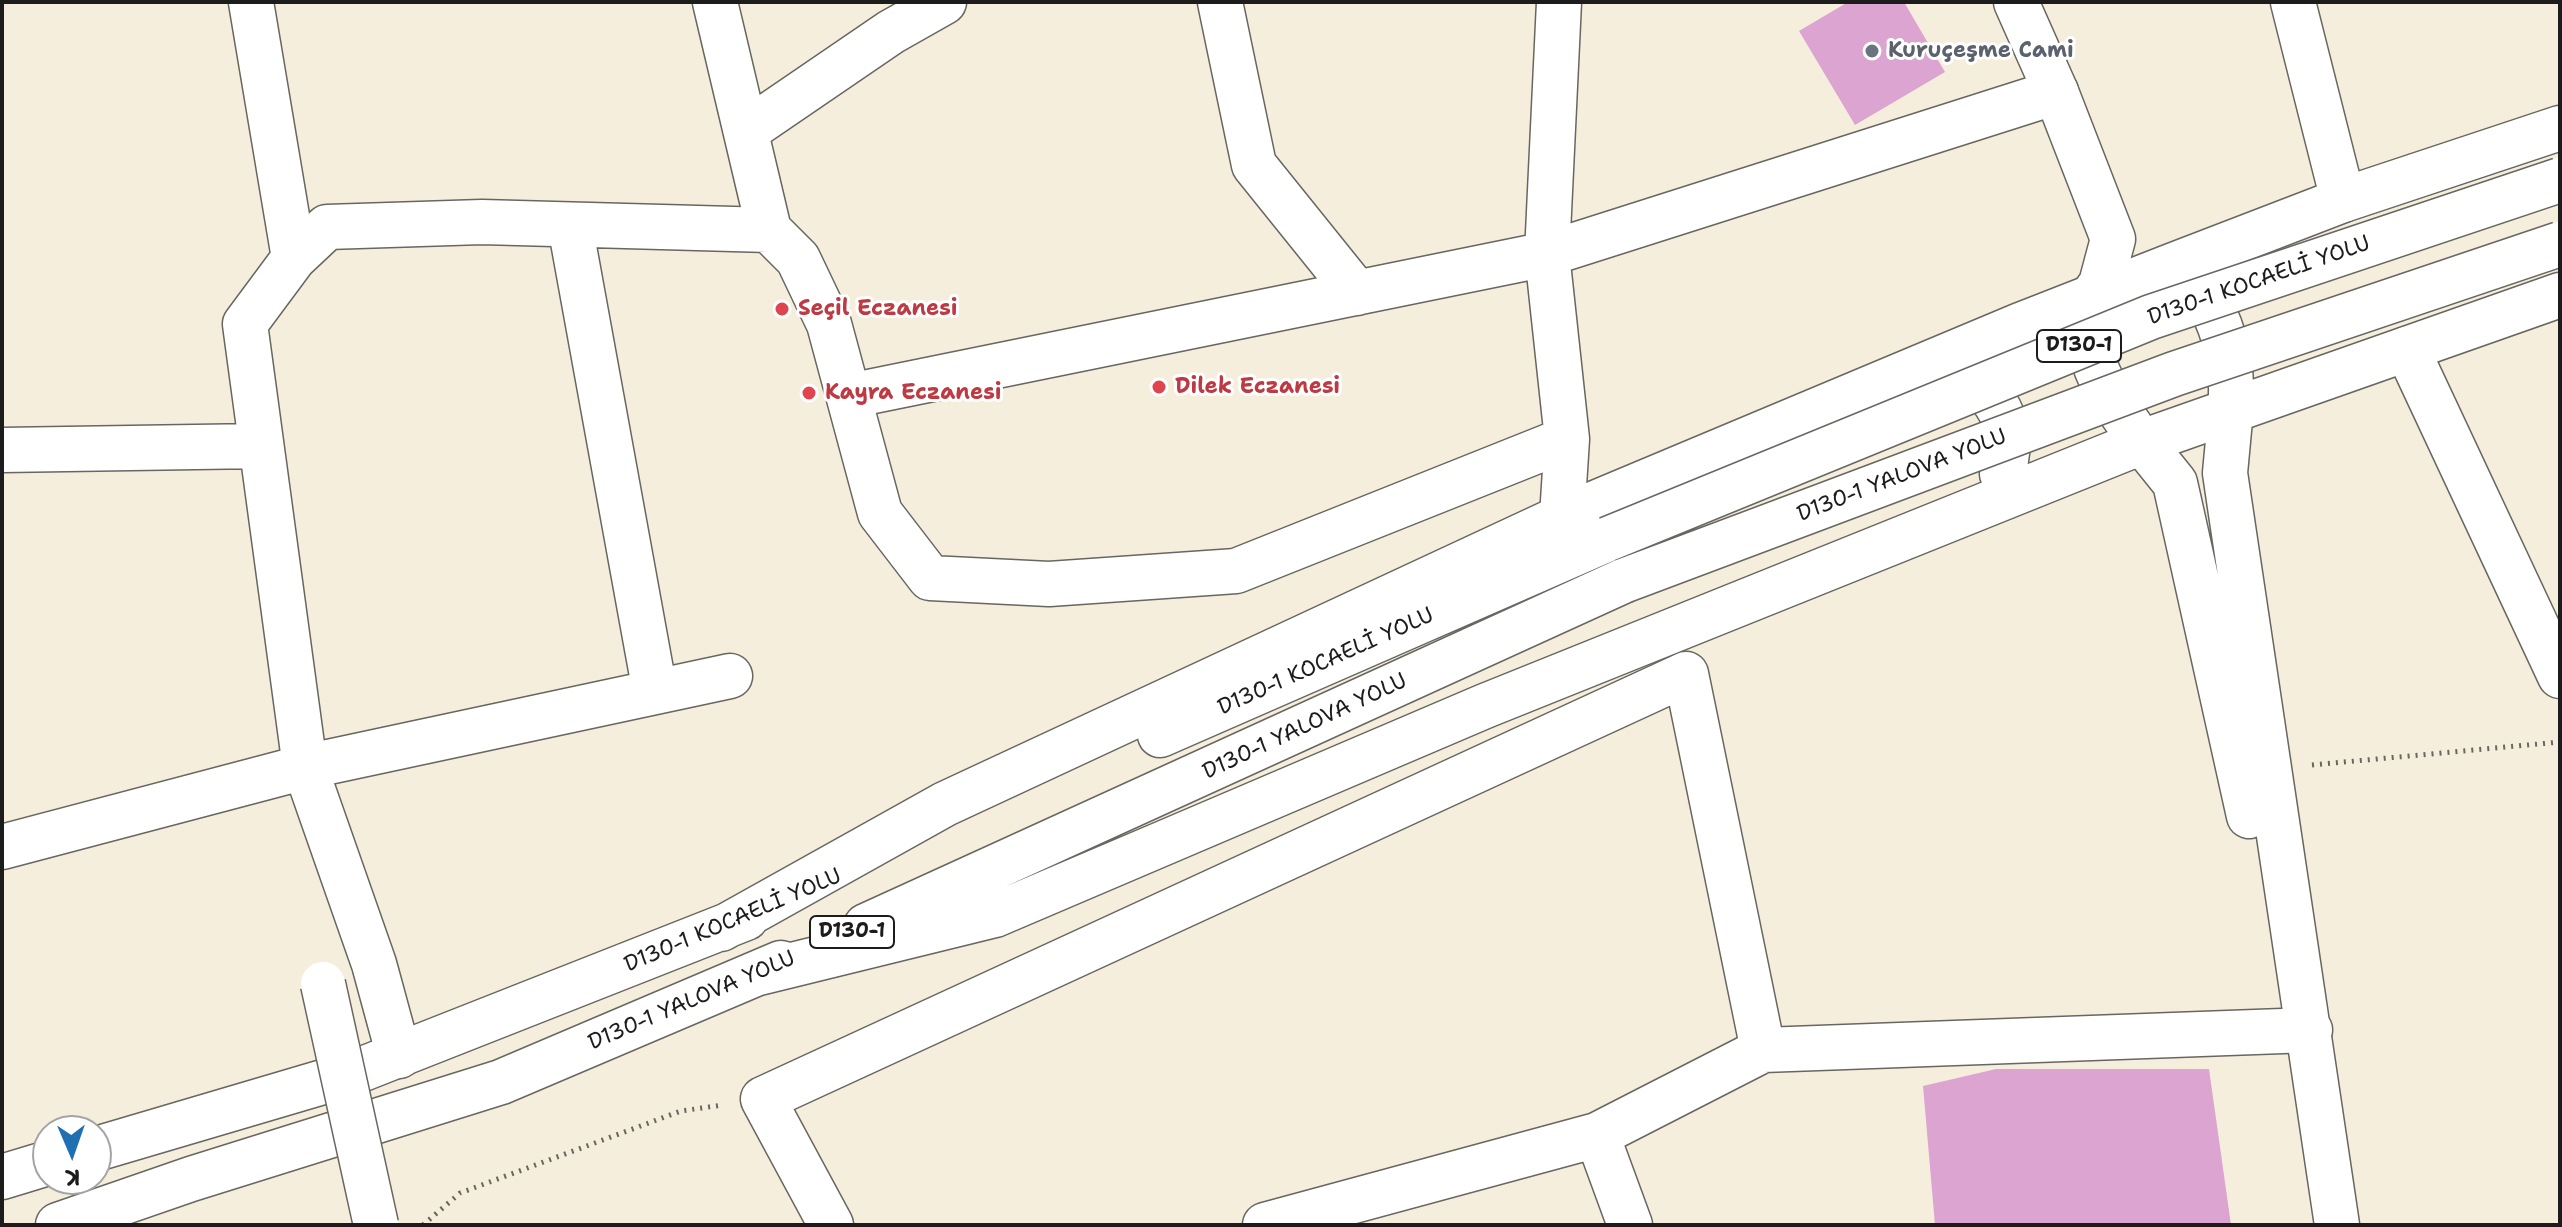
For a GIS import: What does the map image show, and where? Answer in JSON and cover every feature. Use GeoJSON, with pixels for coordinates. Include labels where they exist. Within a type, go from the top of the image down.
{"type":"FeatureCollection","features":[{"type":"Feature","properties":{"kind":"main road"},"geometry":{"type":"LineString","coordinates":[[251,2],[294,258]]}},
{"type":"Feature","properties":{"kind":"main road"},"geometry":{"type":"LineString","coordinates":[[715,2],[769,230],[798,259],[829,324],[880,513],[930,578],[1049,584],[1236,571],[1567,439]]}},
{"type":"Feature","properties":{"kind":"main road"},"geometry":{"type":"LineString","coordinates":[[746,131],[891,32],[944,2]]}},
{"type":"Feature","properties":{"kind":"main road"},"geometry":{"type":"LineString","coordinates":[[1220,2],[1254,165],[1357,293]]}},
{"type":"Feature","properties":{"kind":"main road"},"geometry":{"type":"LineString","coordinates":[[1559,2],[1547,254],[1567,439],[1562,517]]}},
{"type":"Feature","properties":{"kind":"main road"},"geometry":{"type":"LineString","coordinates":[[2016,2],[2056,92],[2113,239],[2101,284],[2091,298],[2086,324],[2094,367],[2142,442],[2175,483],[2243,777],[2337,1225]]}},
{"type":"Feature","properties":{"kind":"main road"},"geometry":{"type":"LineString","coordinates":[[2293,2],[2343,200]]}},
{"type":"Feature","properties":{"kind":"main road"},"geometry":{"type":"LineString","coordinates":[[849,396],[1547,254],[2056,92]]}},
{"type":"Feature","properties":{"kind":"main road"},"geometry":{"type":"LineString","coordinates":[[721,929],[945,804],[1562,517],[2174,265],[2343,200],[2560,128]]}},
{"type":"Feature","properties":{"kind":"main road","name":"D130-1 KOCAELİ YOLU"},"geometry":{"type":"LineString","coordinates":[[112,1144],[350,1074],[399,1056],[721,929],[1608,539],[2151,317],[2560,180]]}},
{"type":"Feature","properties":{"kind":"main road"},"geometry":{"type":"LineString","coordinates":[[399,1056],[374,964],[305,767],[245,324],[294,258],[327,227],[482,222],[769,230]]}},
{"type":"Feature","properties":{"kind":"main road"},"geometry":{"type":"LineString","coordinates":[[570,225],[655,692]]}},
{"type":"Feature","properties":{"kind":"main road"},"geometry":{"type":"LineString","coordinates":[[2113,239],[2140,256],[2174,265],[2197,284],[2218,319],[2228,358],[2231,409],[2225,473],[2271,769],[2298,1031],[2313,1225]]}},
{"type":"Feature","properties":{"kind":"main road","name":"D130-1 YALOVA YOLU"},"geometry":{"type":"LineString","coordinates":[[84,1221],[191,1179],[501,1082],[1087,828],[1623,581],[2174,374],[2560,244]]}},
{"type":"Feature","properties":{"kind":"main road"},"geometry":{"type":"LineString","coordinates":[[755,974],[995,915],[1485,706],[2142,442],[2560,295]]}},
{"type":"Feature","properties":{"kind":"main road"},"geometry":{"type":"LineString","coordinates":[[2407,349],[2560,676]]}},
{"type":"Feature","properties":{"kind":"main road"},"geometry":{"type":"LineString","coordinates":[[1926,365],[1964,376],[1987,389],[1998,407],[2007,447],[2004,468],[1992,502]]}},
{"type":"Feature","properties":{"kind":"main road"},"geometry":{"type":"LineString","coordinates":[[2,450],[260,446]]}},
{"type":"Feature","properties":{"kind":"main road"},"geometry":{"type":"LineString","coordinates":[[831,1225],[763,1099],[1686,674],[1763,1050]]}},
{"type":"Feature","properties":{"kind":"main road"},"geometry":{"type":"LineString","coordinates":[[2,847],[305,767],[730,676]]}},
{"type":"Feature","properties":{"kind":"main road"},"geometry":{"type":"LineString","coordinates":[[323,984],[376,1225]]}},
{"type":"Feature","properties":{"kind":"main road"},"geometry":{"type":"LineString","coordinates":[[1265,1225],[1597,1135],[1763,1050],[2298,1031]]}},
{"type":"Feature","properties":{"kind":"main road"},"geometry":{"type":"LineString","coordinates":[[1597,1135],[1630,1225]]}},
{"type":"Feature","properties":{"kind":"main road"},"geometry":{"type":"LineString","coordinates":[[2,1177],[32,1168]]}},
{"type":"Feature","properties":{"kind":"path"},"geometry":{"type":"LineString","coordinates":[[2271,769],[2560,742]]}},
{"type":"Feature","properties":{"kind":"path"},"geometry":{"type":"LineString","coordinates":[[423,1225],[460,1193],[666,1116],[763,1099]]}},
{"type":"Feature","properties":{"kind":"building","name":"Kuruçeşme Cami"},"geometry":{"type":"Polygon","coordinates":[[[1848,2],[1904,2],[1945,72],[1855,125],[1799,31],[1848,2]]]}},
{"type":"Feature","properties":{"kind":"building"},"geometry":{"type":"Polygon","coordinates":[[[1996,1069],[2209,1069],[2231,1225],[1935,1225],[1923,1086],[1996,1069]]]}},
{"type":"Feature","properties":{"kind":"place","name":"Kuruçeşme Cami"},"geometry":{"type":"Point","coordinates":[1872,51]}},
{"type":"Feature","properties":{"kind":"place","name":"Seçil Eczanesi"},"geometry":{"type":"Point","coordinates":[782,309]}},
{"type":"Feature","properties":{"kind":"place","name":"Dilek Eczanesi"},"geometry":{"type":"Point","coordinates":[1159,387]}},
{"type":"Feature","properties":{"kind":"place","name":"Kayra Eczanesi"},"geometry":{"type":"Point","coordinates":[809,393]}}]}
